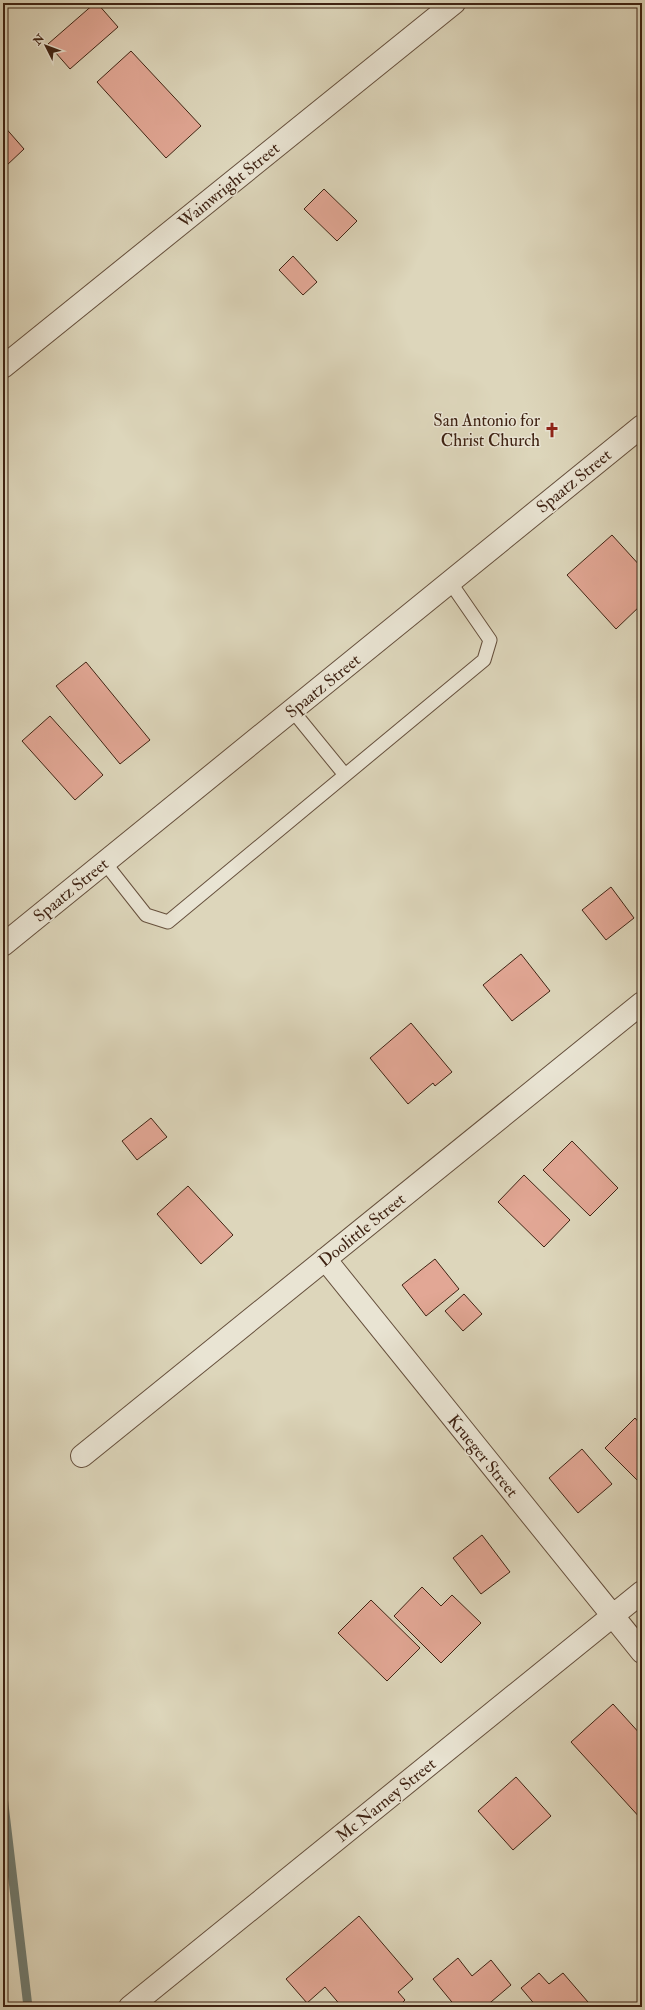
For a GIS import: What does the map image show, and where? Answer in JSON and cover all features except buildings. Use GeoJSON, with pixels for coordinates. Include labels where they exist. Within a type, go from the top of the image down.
{"type":"FeatureCollection","features":[{"type":"Feature","properties":{"kind":"street","name":"Wainwright Street"},"geometry":{"type":"LineString","coordinates":[[3,367],[454,3]]}},
{"type":"Feature","properties":{"kind":"street","name":"Spaatz Street"},"geometry":{"type":"LineString","coordinates":[[3,945],[642,426]]}},
{"type":"Feature","properties":{"kind":"street","name":"Doolittle Street"},"geometry":{"type":"LineString","coordinates":[[82,1456],[642,1003]]}},
{"type":"Feature","properties":{"kind":"street","name":"Krueger Street"},"geometry":{"type":"LineString","coordinates":[[325,1260],[642,1652]]}},
{"type":"Feature","properties":{"kind":"street","name":"Mc Narney Street"},"geometry":{"type":"LineString","coordinates":[[130,2007],[642,1592]]}},
{"type":"Feature","properties":{"kind":"lane"},"geometry":{"type":"LineString","coordinates":[[105,863],[146,915],[168,922],[484,660],[490,640],[450,582]]}},
{"type":"Feature","properties":{"kind":"lane"},"geometry":{"type":"LineString","coordinates":[[292,710],[345,775]]}},
{"type":"Feature","properties":{"kind":"waterway"},"geometry":{"type":"LineString","coordinates":[[3,1796],[28,2007]]}},
{"type":"Feature","properties":{"kind":"place","name":"San Antonio for Christ Church"},"geometry":{"type":"Point","coordinates":[552,430]}}]}
